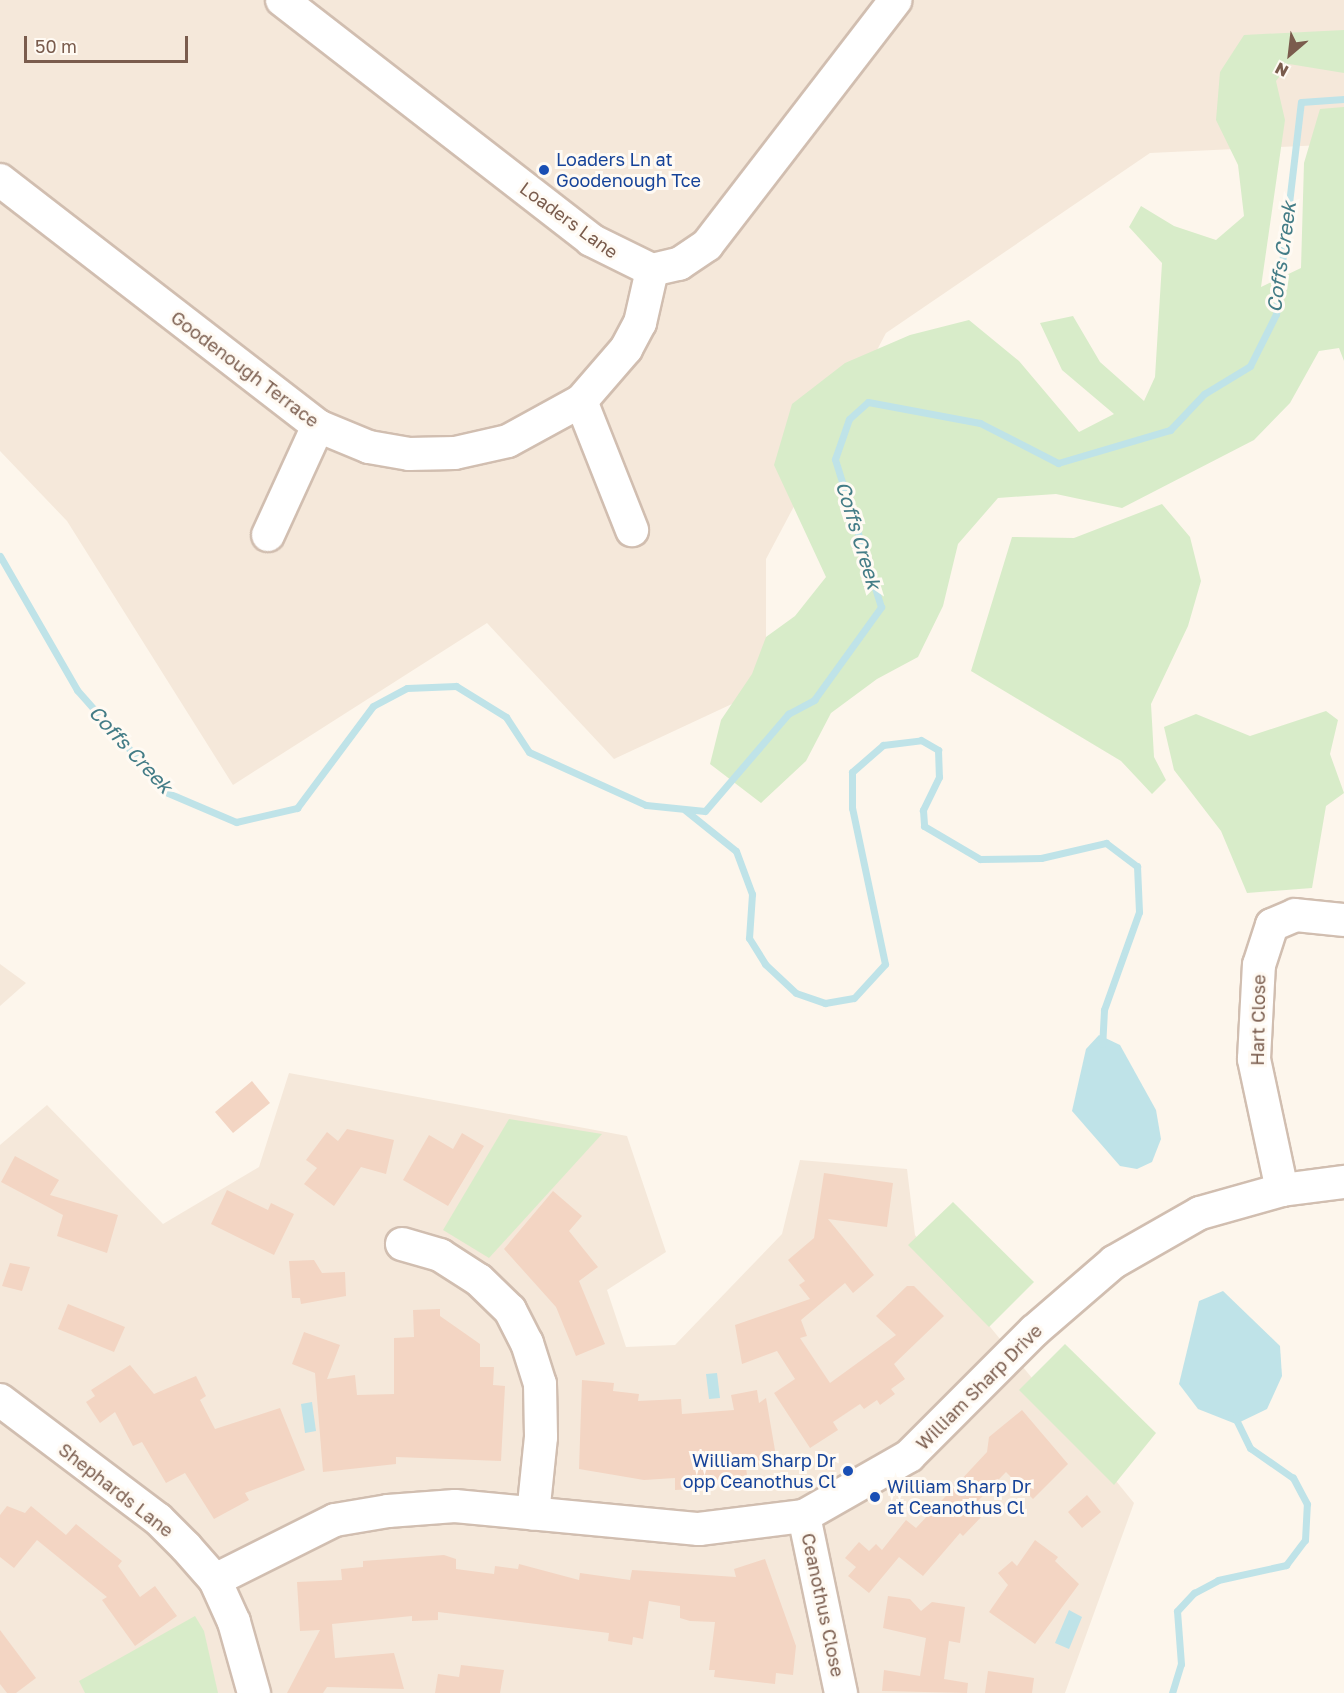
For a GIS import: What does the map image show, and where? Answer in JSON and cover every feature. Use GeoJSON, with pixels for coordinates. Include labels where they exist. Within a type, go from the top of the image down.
{"type":"FeatureCollection","features":[{"type":"Feature","properties":{"kind":"street","name":"Loaders Lane"},"geometry":{"type":"LineString","coordinates":[[282,0],[591,240],[652,270]]}},
{"type":"Feature","properties":{"kind":"street"},"geometry":{"type":"LineString","coordinates":[[652,270],[679,264],[707,244],[896,0]]}},
{"type":"Feature","properties":{"kind":"street","name":"Goodenough Terrace"},"geometry":{"type":"LineString","coordinates":[[0,180],[318,426],[369,447],[455,453],[508,441],[581,401],[626,349],[640,323],[652,270]]}},
{"type":"Feature","properties":{"kind":"street"},"geometry":{"type":"LineString","coordinates":[[581,401],[632,530]]}},
{"type":"Feature","properties":{"kind":"street"},"geometry":{"type":"LineString","coordinates":[[268,535],[318,426]]}},
{"type":"Feature","properties":{"kind":"street","name":"Hart Close"},"geometry":{"type":"LineString","coordinates":[[1282,1190],[1254,1059],[1259,965],[1272,925],[1295,915],[1344,920]]}},
{"type":"Feature","properties":{"kind":"street","name":"William Sharp Drive"},"geometry":{"type":"LineString","coordinates":[[215,1580],[335,1520],[455,1506],[699,1529],[804,1516],[909,1456],[1034,1331],[1114,1262],[1200,1213],[1282,1190],[1344,1182]]}},
{"type":"Feature","properties":{"kind":"street"},"geometry":{"type":"LineString","coordinates":[[402,1244],[440,1255],[480,1280],[510,1310],[527,1343],[540,1395],[533,1514]]}},
{"type":"Feature","properties":{"kind":"street","name":"Shephards Lane"},"geometry":{"type":"LineString","coordinates":[[0,1400],[158,1519],[215,1580],[234,1622],[254,1693]]}},
{"type":"Feature","properties":{"kind":"street","name":"Ceanothus Close"},"geometry":{"type":"LineString","coordinates":[[804,1516],[842,1693]]}},
{"type":"Feature","properties":{"kind":"shaded area"},"geometry":{"type":"Polygon","coordinates":[[[0,0],[1344,0],[1344,144],[1150,153],[886,333],[766,559],[766,688],[614,759],[487,623],[233,785],[67,521],[0,451],[0,0]]]}},
{"type":"Feature","properties":{"kind":"shaded area"},"geometry":{"type":"Polygon","coordinates":[[[0,964],[26,983],[0,1006],[0,964]]]}},
{"type":"Feature","properties":{"kind":"shaded area"},"geometry":{"type":"Polygon","coordinates":[[[289,1073],[627,1136],[666,1252],[607,1290],[626,1347],[675,1345],[782,1234],[800,1160],[907,1169],[915,1235],[1134,1503],[1065,1693],[0,1693],[0,1145],[47,1105],[163,1224],[259,1167],[289,1073]]]}},
{"type":"Feature","properties":{"kind":"green space"},"geometry":{"type":"Polygon","coordinates":[[[1344,30],[1344,73],[1289,64],[1276,81],[1285,120],[1261,287],[1301,268],[1304,163],[1320,109],[1344,107],[1344,361],[1339,348],[1319,351],[1290,403],[1254,440],[1122,508],[1056,494],[998,498],[958,544],[943,606],[918,657],[877,679],[831,713],[806,761],[761,803],[710,764],[721,720],[752,674],[766,637],[795,616],[826,577],[774,465],[792,404],[845,363],[910,335],[969,320],[1019,361],[1079,432],[1114,414],[1062,370],[1040,323],[1073,316],[1100,362],[1144,401],[1155,377],[1162,263],[1129,227],[1141,206],[1174,226],[1216,240],[1244,216],[1238,165],[1216,120],[1220,72],[1244,35],[1344,30]]]}},
{"type":"Feature","properties":{"kind":"green space"},"geometry":{"type":"Polygon","coordinates":[[[1162,504],[1190,537],[1201,581],[1188,626],[1151,704],[1154,757],[1166,780],[1152,794],[1121,761],[971,671],[1012,537],[1074,538],[1162,504]]]}},
{"type":"Feature","properties":{"kind":"green space"},"geometry":{"type":"Polygon","coordinates":[[[1326,711],[1338,720],[1330,754],[1344,793],[1326,806],[1312,888],[1247,893],[1221,831],[1174,770],[1164,727],[1196,714],[1250,736],[1326,711]]]}},
{"type":"Feature","properties":{"kind":"green space"},"geometry":{"type":"Polygon","coordinates":[[[509,1119],[602,1134],[489,1258],[443,1230],[509,1119]]]}},
{"type":"Feature","properties":{"kind":"green space"},"geometry":{"type":"Polygon","coordinates":[[[953,1202],[1034,1282],[989,1327],[908,1245],[953,1202]]]}},
{"type":"Feature","properties":{"kind":"green space"},"geometry":{"type":"Polygon","coordinates":[[[1065,1344],[1156,1433],[1114,1485],[1019,1390],[1065,1344]]]}},
{"type":"Feature","properties":{"kind":"green space"},"geometry":{"type":"Polygon","coordinates":[[[195,1616],[204,1631],[218,1693],[85,1693],[79,1681],[195,1616]]]}},
{"type":"Feature","properties":{"kind":"water"},"geometry":{"type":"Polygon","coordinates":[[[1099,1035],[1120,1045],[1156,1110],[1161,1139],[1152,1162],[1137,1169],[1120,1166],[1072,1111],[1086,1049],[1099,1035]]]}},
{"type":"Feature","properties":{"kind":"water"},"geometry":{"type":"Polygon","coordinates":[[[1223,1291],[1280,1346],[1282,1376],[1267,1409],[1236,1424],[1198,1409],[1179,1384],[1199,1301],[1223,1291]]]}},
{"type":"Feature","properties":{"kind":"water"},"geometry":{"type":"Polygon","coordinates":[[[717,1373],[720,1398],[709,1399],[706,1374],[717,1373]]]}},
{"type":"Feature","properties":{"kind":"water"},"geometry":{"type":"Polygon","coordinates":[[[312,1402],[316,1431],[305,1433],[301,1404],[312,1402]]]}},
{"type":"Feature","properties":{"kind":"water"},"geometry":{"type":"Polygon","coordinates":[[[1069,1610],[1082,1617],[1069,1649],[1055,1643],[1069,1610]]]}},
{"type":"Feature","properties":{"kind":"building"},"geometry":{"type":"Polygon","coordinates":[[[252,1081],[270,1103],[233,1133],[215,1112],[252,1081]]]}},
{"type":"Feature","properties":{"kind":"building"},"geometry":{"type":"Polygon","coordinates":[[[347,1129],[394,1140],[386,1174],[361,1167],[334,1206],[304,1184],[317,1168],[306,1160],[327,1132],[338,1141],[347,1129]]]}},
{"type":"Feature","properties":{"kind":"building"},"geometry":{"type":"Polygon","coordinates":[[[462,1133],[484,1146],[448,1206],[403,1180],[429,1135],[453,1149],[462,1133]]]}},
{"type":"Feature","properties":{"kind":"building"},"geometry":{"type":"Polygon","coordinates":[[[15,1156],[59,1180],[50,1195],[118,1215],[107,1253],[57,1236],[63,1215],[1,1182],[15,1156]]]}},
{"type":"Feature","properties":{"kind":"building"},"geometry":{"type":"Polygon","coordinates":[[[824,1173],[893,1183],[887,1227],[828,1219],[874,1275],[853,1293],[845,1283],[801,1320],[807,1336],[800,1338],[830,1383],[896,1335],[876,1316],[907,1286],[914,1286],[944,1316],[894,1364],[905,1379],[891,1389],[895,1394],[880,1405],[877,1400],[864,1409],[860,1404],[833,1422],[838,1430],[810,1448],[774,1393],[795,1379],[777,1351],[742,1364],[735,1325],[810,1299],[799,1285],[805,1281],[788,1260],[814,1238],[824,1173]]]}},
{"type":"Feature","properties":{"kind":"building"},"geometry":{"type":"Polygon","coordinates":[[[227,1190],[268,1210],[271,1203],[294,1214],[274,1255],[211,1224],[227,1190]]]}},
{"type":"Feature","properties":{"kind":"building"},"geometry":{"type":"Polygon","coordinates":[[[553,1191],[582,1216],[569,1231],[598,1267],[579,1281],[605,1344],[576,1356],[556,1307],[504,1249],[553,1191]]]}},
{"type":"Feature","properties":{"kind":"building"},"geometry":{"type":"Polygon","coordinates":[[[314,1260],[322,1273],[345,1272],[346,1296],[301,1304],[300,1298],[292,1298],[289,1261],[314,1260]]]}},
{"type":"Feature","properties":{"kind":"building"},"geometry":{"type":"Polygon","coordinates":[[[10,1263],[30,1267],[22,1291],[2,1286],[10,1263]]]}},
{"type":"Feature","properties":{"kind":"building"},"geometry":{"type":"Polygon","coordinates":[[[68,1304],[125,1327],[114,1352],[58,1329],[68,1304]]]}},
{"type":"Feature","properties":{"kind":"building"},"geometry":{"type":"Polygon","coordinates":[[[440,1309],[440,1316],[480,1344],[480,1367],[494,1367],[493,1385],[505,1386],[501,1461],[396,1457],[396,1464],[323,1472],[315,1373],[292,1364],[304,1332],[340,1345],[327,1379],[355,1375],[357,1395],[394,1394],[394,1338],[414,1337],[413,1310],[440,1309]]]}},
{"type":"Feature","properties":{"kind":"building"},"geometry":{"type":"Polygon","coordinates":[[[130,1365],[154,1394],[196,1376],[206,1396],[200,1400],[215,1429],[280,1408],[305,1470],[245,1493],[249,1500],[214,1519],[185,1473],[166,1483],[142,1442],[133,1446],[115,1412],[100,1423],[86,1402],[95,1396],[91,1390],[130,1365]]]}},
{"type":"Feature","properties":{"kind":"building"},"geometry":{"type":"Polygon","coordinates":[[[582,1380],[614,1383],[613,1391],[639,1394],[638,1401],[681,1399],[682,1414],[734,1410],[731,1395],[757,1390],[759,1403],[766,1398],[777,1462],[746,1468],[747,1475],[708,1482],[708,1488],[675,1490],[675,1478],[644,1480],[579,1469],[582,1380]]]}},
{"type":"Feature","properties":{"kind":"building"},"geometry":{"type":"Polygon","coordinates":[[[1022,1410],[1068,1464],[1033,1499],[1006,1472],[975,1504],[985,1513],[963,1536],[960,1533],[923,1576],[899,1557],[869,1593],[848,1576],[856,1567],[845,1558],[859,1542],[869,1551],[876,1544],[882,1550],[906,1520],[916,1528],[987,1452],[989,1437],[1022,1410]]]}},
{"type":"Feature","properties":{"kind":"building"},"geometry":{"type":"Polygon","coordinates":[[[1087,1495],[1101,1512],[1082,1528],[1068,1512],[1087,1495]]]}},
{"type":"Feature","properties":{"kind":"building"},"geometry":{"type":"Polygon","coordinates":[[[7,1506],[25,1513],[31,1506],[66,1535],[76,1524],[122,1561],[118,1566],[140,1597],[155,1586],[177,1616],[135,1646],[102,1600],[107,1597],[37,1540],[14,1568],[0,1557],[0,1515],[7,1506]]]}},
{"type":"Feature","properties":{"kind":"building"},"geometry":{"type":"Polygon","coordinates":[[[1035,1540],[1058,1557],[1055,1561],[1079,1584],[1035,1644],[989,1612],[1008,1585],[998,1573],[1012,1561],[1017,1566],[1035,1540]]]}},
{"type":"Feature","properties":{"kind":"building"},"geometry":{"type":"Polygon","coordinates":[[[444,1555],[456,1559],[456,1569],[494,1574],[495,1566],[518,1569],[519,1564],[579,1580],[580,1573],[630,1580],[632,1570],[736,1577],[734,1569],[765,1559],[796,1646],[793,1675],[776,1673],[775,1684],[714,1677],[715,1670],[709,1670],[715,1622],[690,1621],[680,1618],[680,1606],[649,1601],[643,1639],[633,1637],[632,1645],[608,1641],[609,1633],[438,1612],[438,1620],[412,1621],[412,1616],[332,1624],[335,1658],[394,1653],[404,1689],[327,1687],[323,1693],[287,1693],[320,1630],[300,1631],[297,1582],[342,1580],[341,1569],[363,1567],[363,1561],[444,1555]]]}},
{"type":"Feature","properties":{"kind":"building"},"geometry":{"type":"Polygon","coordinates":[[[888,1596],[910,1599],[921,1611],[932,1602],[965,1607],[960,1643],[949,1641],[944,1679],[968,1683],[967,1693],[882,1691],[884,1670],[920,1676],[926,1638],[883,1628],[888,1596]]]}},
{"type":"Feature","properties":{"kind":"building"},"geometry":{"type":"Polygon","coordinates":[[[0,1630],[36,1678],[16,1693],[7,1693],[0,1684],[0,1630]]]}},
{"type":"Feature","properties":{"kind":"building"},"geometry":{"type":"Polygon","coordinates":[[[461,1665],[504,1670],[500,1693],[435,1693],[438,1674],[459,1677],[461,1665]]]}},
{"type":"Feature","properties":{"kind":"building"},"geometry":{"type":"Polygon","coordinates":[[[988,1671],[1034,1678],[1032,1693],[985,1693],[988,1671]]]}},
{"type":"Feature","properties":{"kind":"waterway","name":"Coffs Creek"},"geometry":{"type":"LineString","coordinates":[[0,556],[77,690],[168,793],[236,822],[297,808],[373,706],[407,688],[456,686],[506,717],[529,752],[646,805],[705,811],[788,714],[814,700],[881,607],[835,459],[849,419],[868,402],[980,423],[1058,463],[1170,430],[1204,394],[1250,366],[1276,314],[1301,102],[1344,99]]}},
{"type":"Feature","properties":{"kind":"waterway"},"geometry":{"type":"LineString","coordinates":[[685,810],[736,851],[752,894],[749,938],[765,964],[796,993],[825,1003],[854,998],[885,964],[852,808],[852,772],[883,745],[921,740],[938,750],[939,777],[923,810],[924,826],[980,859],[1041,858],[1106,843],[1137,866],[1139,912],[1104,1010],[1102,1044]]}},
{"type":"Feature","properties":{"kind":"waterway"},"geometry":{"type":"LineString","coordinates":[[1172,1693],[1181,1664],[1177,1611],[1194,1593],[1218,1580],[1286,1565],[1305,1540],[1307,1504],[1293,1478],[1250,1448],[1235,1417]]}},
{"type":"Feature","properties":{"kind":"place","name":"Loaders Ln at Goodenough Tce"},"geometry":{"type":"Point","coordinates":[544,170]}},
{"type":"Feature","properties":{"kind":"place","name":"William Sharp Dr opp Ceanothus Cl"},"geometry":{"type":"Point","coordinates":[848,1471]}},
{"type":"Feature","properties":{"kind":"place","name":"William Sharp Dr at Ceanothus Cl"},"geometry":{"type":"Point","coordinates":[875,1497]}}]}
